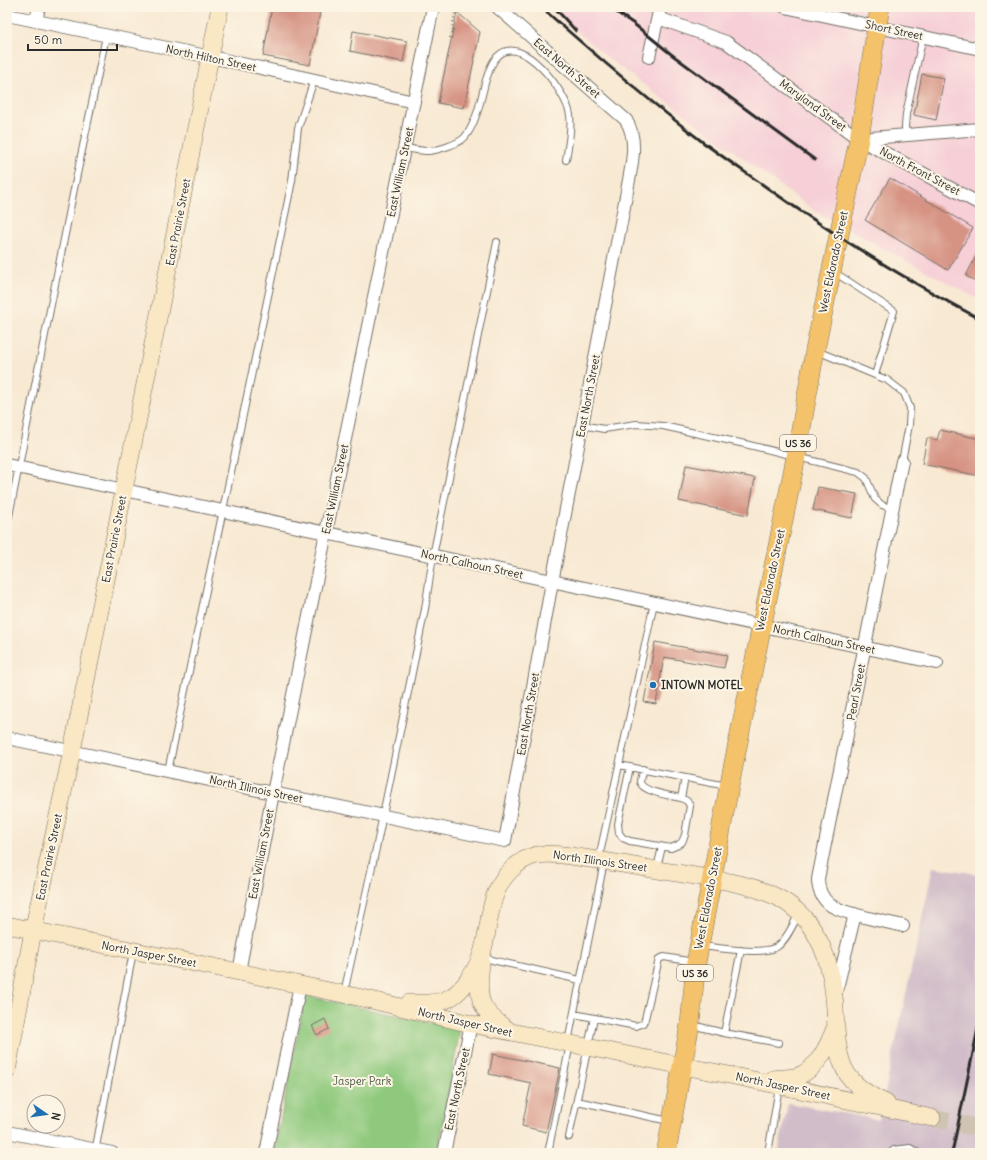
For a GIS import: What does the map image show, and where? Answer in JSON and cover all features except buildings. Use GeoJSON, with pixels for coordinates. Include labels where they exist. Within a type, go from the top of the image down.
{"type":"FeatureCollection","features":[{"type":"Feature","properties":{"kind":"main road","name":"West Eldorado Street"},"geometry":{"type":"LineString","coordinates":[[666,1153],[690,1024],[698,954],[729,787],[796,457],[815,350],[859,138],[880,7]]}},
{"type":"Feature","properties":{"kind":"street"},"geometry":{"type":"LineString","coordinates":[[36,21],[39,7]]}},
{"type":"Feature","properties":{"kind":"street","name":"East Prairie Street"},"geometry":{"type":"LineString","coordinates":[[7,1071],[33,931],[72,751],[220,7]]}},
{"type":"Feature","properties":{"kind":"street","name":"East William Street"},"geometry":{"type":"LineString","coordinates":[[239,972],[273,793],[433,7]]}},
{"type":"Feature","properties":{"kind":"street","name":"East North Street"},"geometry":{"type":"LineString","coordinates":[[497,7],[626,120],[632,129],[634,142],[632,161],[552,582],[505,841]]}},
{"type":"Feature","properties":{"kind":"street","name":"Short Street"},"geometry":{"type":"LineString","coordinates":[[785,7],[980,49]]}},
{"type":"Feature","properties":{"kind":"street"},"geometry":{"type":"LineString","coordinates":[[650,57],[659,13]]}},
{"type":"Feature","properties":{"kind":"street","name":"Maryland Street"},"geometry":{"type":"LineString","coordinates":[[659,13],[726,42],[859,138]]}},
{"type":"Feature","properties":{"kind":"street","name":"North Hilton Street"},"geometry":{"type":"LineString","coordinates":[[7,15],[414,102]]}},
{"type":"Feature","properties":{"kind":"street"},"geometry":{"type":"LineString","coordinates":[[859,138],[980,129]]}},
{"type":"Feature","properties":{"kind":"street","name":"North Front Street"},"geometry":{"type":"LineString","coordinates":[[859,138],[980,204]]}},
{"type":"Feature","properties":{"kind":"street","name":"Pearl Street"},"geometry":{"type":"LineString","coordinates":[[855,914],[832,906],[823,898],[818,886],[818,879],[864,648],[894,509],[902,461]]}},
{"type":"Feature","properties":{"kind":"street","name":"North Calhoun Street"},"geometry":{"type":"LineString","coordinates":[[7,466],[938,664]]}},
{"type":"Feature","properties":{"kind":"street","name":"North Illinois Street"},"geometry":{"type":"LineString","coordinates":[[7,738],[505,841]]}},
{"type":"Feature","properties":{"kind":"street","name":"North Illinois Street"},"geometry":{"type":"LineString","coordinates":[[367,999],[416,1003],[443,1001],[455,995],[466,984],[481,956],[498,884],[505,875],[525,859],[545,853],[563,854],[745,886],[766,893],[787,903],[810,925],[819,939],[826,955],[831,972],[835,996],[836,1026]]}},
{"type":"Feature","properties":{"kind":"street"},"geometry":{"type":"LineString","coordinates":[[835,996],[855,914],[903,926]]}},
{"type":"Feature","properties":{"kind":"street","name":"North Jasper Street"},"geometry":{"type":"LineString","coordinates":[[7,926],[239,972],[367,999],[471,1024],[682,1067],[739,1077],[928,1117],[905,1110],[878,1099],[859,1086],[848,1076],[842,1064],[838,1048],[836,1026]]}},
{"type":"Feature","properties":{"kind":"street"},"geometry":{"type":"LineString","coordinates":[[481,956],[480,994],[482,1005],[488,1014],[511,1032]]}},
{"type":"Feature","properties":{"kind":"street"},"geometry":{"type":"LineString","coordinates":[[266,1153],[300,985]]}},
{"type":"Feature","properties":{"kind":"street","name":"East North Street"},"geometry":{"type":"LineString","coordinates":[[444,1153],[471,1024]]}},
{"type":"Feature","properties":{"kind":"street"},"geometry":{"type":"LineString","coordinates":[[739,1077],[765,1079],[796,1076],[808,1070],[819,1059],[828,1046],[836,1026]]}},
{"type":"Feature","properties":{"kind":"street"},"geometry":{"type":"LineString","coordinates":[[7,1132],[95,1151],[112,1153]]}},
{"type":"Feature","properties":{"kind":"lane"},"geometry":{"type":"LineString","coordinates":[[7,526],[106,36]]}},
{"type":"Feature","properties":{"kind":"lane"},"geometry":{"type":"LineString","coordinates":[[906,135],[906,114],[923,36]]}},
{"type":"Feature","properties":{"kind":"lane"},"geometry":{"type":"LineString","coordinates":[[405,148],[429,151],[453,145],[465,138],[478,109],[488,74],[493,63],[498,55],[508,51],[523,53],[536,63],[555,82],[564,97],[570,114],[566,160]]}},
{"type":"Feature","properties":{"kind":"lane"},"geometry":{"type":"LineString","coordinates":[[168,771],[292,181],[298,128],[314,80]]}},
{"type":"Feature","properties":{"kind":"lane"},"geometry":{"type":"LineString","coordinates":[[344,994],[383,816],[425,609],[433,556],[498,242]]}},
{"type":"Feature","properties":{"kind":"lane"},"geometry":{"type":"LineString","coordinates":[[832,271],[894,311],[875,375]]}},
{"type":"Feature","properties":{"kind":"lane"},"geometry":{"type":"LineString","coordinates":[[815,350],[887,380],[904,393],[910,408],[909,425],[902,461]]}},
{"type":"Feature","properties":{"kind":"lane"},"geometry":{"type":"LineString","coordinates":[[582,425],[604,429],[636,424],[663,426],[858,472],[866,478],[875,499],[882,505],[894,509]]}},
{"type":"Feature","properties":{"kind":"lane"},"geometry":{"type":"LineString","coordinates":[[548,1153],[619,765],[654,603]]}},
{"type":"Feature","properties":{"kind":"lane"},"geometry":{"type":"LineString","coordinates":[[619,765],[729,787]]}},
{"type":"Feature","properties":{"kind":"lane"},"geometry":{"type":"LineString","coordinates":[[630,767],[618,824],[619,833],[623,838],[630,841],[671,848],[682,842],[685,835],[690,806],[688,801],[681,798],[647,790],[640,782],[643,770]]}},
{"type":"Feature","properties":{"kind":"lane"},"geometry":{"type":"LineString","coordinates":[[681,798],[685,778]]}},
{"type":"Feature","properties":{"kind":"lane"},"geometry":{"type":"LineString","coordinates":[[657,870],[662,846]]}},
{"type":"Feature","properties":{"kind":"lane"},"geometry":{"type":"LineString","coordinates":[[574,1014],[636,1026],[644,1023],[659,959],[664,957],[741,950],[763,951],[772,949],[778,946],[786,937],[799,914]]}},
{"type":"Feature","properties":{"kind":"lane"},"geometry":{"type":"LineString","coordinates":[[724,1033],[741,950]]}},
{"type":"Feature","properties":{"kind":"lane"},"geometry":{"type":"LineString","coordinates":[[95,1151],[133,951]]}},
{"type":"Feature","properties":{"kind":"lane"},"geometry":{"type":"LineString","coordinates":[[481,956],[492,960],[580,980]]}},
{"type":"Feature","properties":{"kind":"lane"},"geometry":{"type":"LineString","coordinates":[[569,1137],[594,1018]]}},
{"type":"Feature","properties":{"kind":"lane"},"geometry":{"type":"LineString","coordinates":[[690,1024],[724,1033],[779,1043]]}},
{"type":"Feature","properties":{"kind":"lane"},"geometry":{"type":"LineString","coordinates":[[768,1153],[780,1086]]}},
{"type":"Feature","properties":{"kind":"lane"},"geometry":{"type":"LineString","coordinates":[[577,1101],[672,1122]]}},
{"type":"Feature","properties":{"kind":"lane"},"geometry":{"type":"LineString","coordinates":[[890,1153],[894,1150],[910,1148],[918,1153]]}},
{"type":"Feature","properties":{"kind":"path"},"geometry":{"type":"LineString","coordinates":[[450,38],[456,7]]}},
{"type":"Feature","properties":{"kind":"shaded area"},"geometry":{"type":"Polygon","coordinates":[[[548,7],[980,7],[980,300],[816,212],[612,61],[548,7]]]}},
{"type":"Feature","properties":{"kind":"shaded area"},"geometry":{"type":"Polygon","coordinates":[[[980,863],[980,1153],[778,1153],[788,1103],[879,1120],[933,867],[978,874],[980,863]]]}},
{"type":"Feature","properties":{"kind":"green space","name":"Jasper Park"},"geometry":{"type":"Polygon","coordinates":[[[307,996],[459,1030],[437,1153],[274,1153],[304,1002],[307,996]]]}},
{"type":"Feature","properties":{"kind":"tunnel"},"geometry":{"type":"LineString","coordinates":[[932,1118],[980,1128]]}},
{"type":"Feature","properties":{"kind":"railway"},"geometry":{"type":"LineString","coordinates":[[541,7],[683,127],[719,154],[844,240],[925,289],[980,319]]}},
{"type":"Feature","properties":{"kind":"railway"},"geometry":{"type":"LineString","coordinates":[[554,7],[576,31]]}},
{"type":"Feature","properties":{"kind":"railway"},"geometry":{"type":"LineString","coordinates":[[609,7],[634,24],[671,54],[815,160]]}},
{"type":"Feature","properties":{"kind":"railway"},"geometry":{"type":"LineString","coordinates":[[952,1153],[980,1019]]}},
{"type":"Feature","properties":{"kind":"place","name":"INTOWN MOTEL"},"geometry":{"type":"Point","coordinates":[653,685]}}]}
